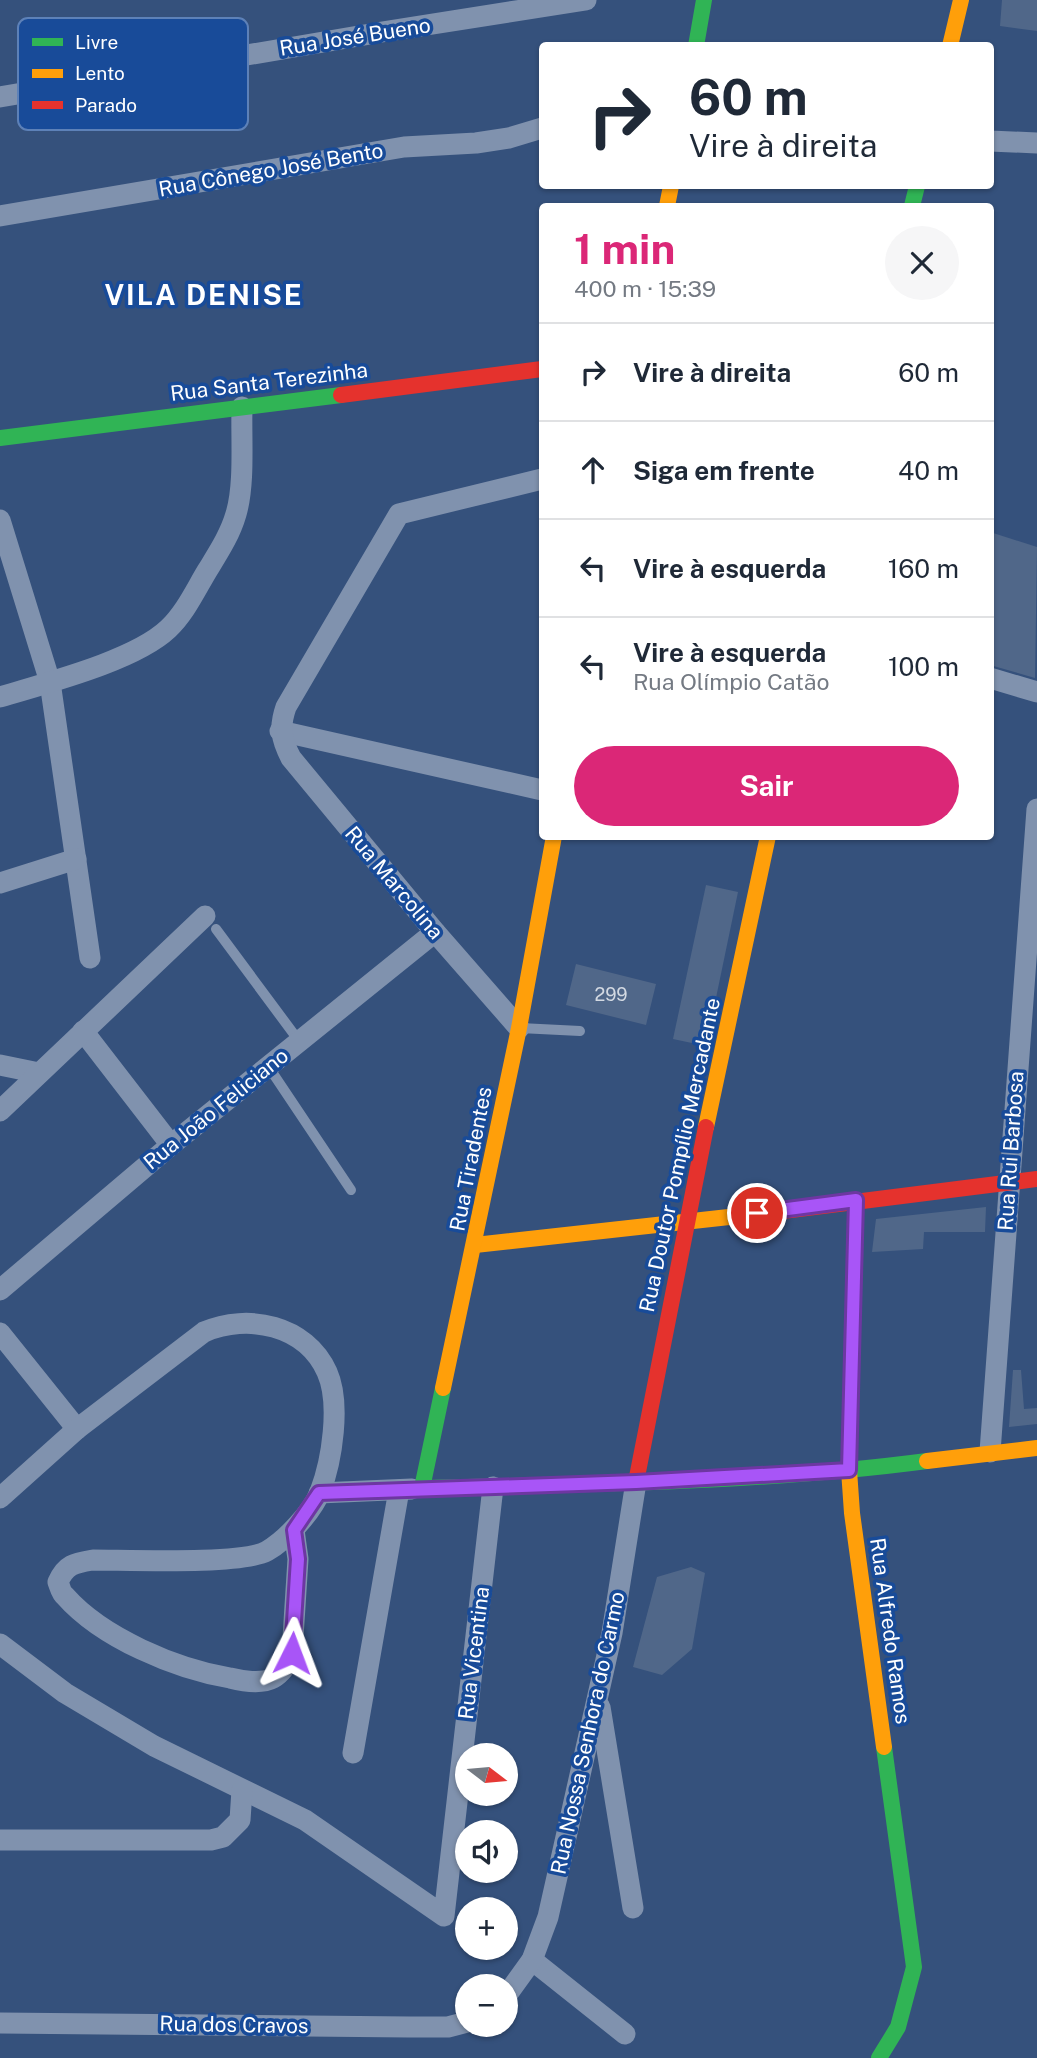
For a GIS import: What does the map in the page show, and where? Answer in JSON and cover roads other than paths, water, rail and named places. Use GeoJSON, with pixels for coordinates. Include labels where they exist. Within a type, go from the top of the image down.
{"type":"FeatureCollection","features":[{"type":"Feature","properties":{"kind":"main road"},"geometry":{"type":"LineString","coordinates":[[697,42],[704,0]]}},
{"type":"Feature","properties":{"kind":"main road"},"geometry":{"type":"LineString","coordinates":[[951,42],[961,0]]}},
{"type":"Feature","properties":{"kind":"main road","name":"Rua Santa Terezinha"},"geometry":{"type":"LineString","coordinates":[[0,438],[539,369]]}},
{"type":"Feature","properties":{"kind":"main road","name":"Rua Tiradentes"},"geometry":{"type":"LineString","coordinates":[[422,1488],[519,1028],[553,840]]}},
{"type":"Feature","properties":{"kind":"main road","name":"Rua Doutor Pompílio Mercadante"},"geometry":{"type":"LineString","coordinates":[[636,1482],[686,1223],[767,840]]}},
{"type":"Feature","properties":{"kind":"main road"},"geometry":{"type":"LineString","coordinates":[[475,1245],[686,1223],[1037,1179]]}},
{"type":"Feature","properties":{"kind":"main road","name":"Rua Alfredo Ramos"},"geometry":{"type":"LineString","coordinates":[[856,1200],[849,1470],[852,1513],[914,1967],[905,2008],[895,2035],[879,2058]]}},
{"type":"Feature","properties":{"kind":"main road"},"geometry":{"type":"LineString","coordinates":[[422,1488],[636,1482],[849,1470],[1037,1448]]}},
{"type":"Feature","properties":{"kind":"street","name":"Rua José Bueno"},"geometry":{"type":"LineString","coordinates":[[248,55],[586,0]]}},
{"type":"Feature","properties":{"kind":"street","name":"Rua José Bueno"},"geometry":{"type":"LineString","coordinates":[[0,97],[18,94]]}},
{"type":"Feature","properties":{"kind":"street","name":"Rua Cônego José Bento"},"geometry":{"type":"LineString","coordinates":[[0,216],[404,147],[476,143],[509,138],[539,129]]}},
{"type":"Feature","properties":{"kind":"street"},"geometry":{"type":"LineString","coordinates":[[994,141],[1037,142]]}},
{"type":"Feature","properties":{"kind":"street"},"geometry":{"type":"LineString","coordinates":[[0,697],[50,682],[136,649],[155,640],[181,614],[229,533],[237,513],[240,494],[242,407]]}},
{"type":"Feature","properties":{"kind":"street"},"geometry":{"type":"LineString","coordinates":[[539,480],[399,514],[286,707],[280,731],[539,789]]}},
{"type":"Feature","properties":{"kind":"street"},"geometry":{"type":"LineString","coordinates":[[0,520],[5,560],[50,682],[90,958]]}},
{"type":"Feature","properties":{"kind":"street"},"geometry":{"type":"LineString","coordinates":[[994,679],[1037,692]]}},
{"type":"Feature","properties":{"kind":"street","name":"Rua Marcolina"},"geometry":{"type":"LineString","coordinates":[[280,731],[291,758],[435,932],[519,1028]]}},
{"type":"Feature","properties":{"kind":"street","name":"Rua Rui Barbosa"},"geometry":{"type":"LineString","coordinates":[[990,1452],[1037,808]]}},
{"type":"Feature","properties":{"kind":"street"},"geometry":{"type":"LineString","coordinates":[[0,883],[76,859]]}},
{"type":"Feature","properties":{"kind":"street"},"geometry":{"type":"LineString","coordinates":[[0,1111],[83,1031],[211,922]]}},
{"type":"Feature","properties":{"kind":"street","name":"Rua João Feliciano"},"geometry":{"type":"LineString","coordinates":[[0,1290],[171,1145],[435,932]]}},
{"type":"Feature","properties":{"kind":"street"},"geometry":{"type":"LineString","coordinates":[[83,1031],[171,1145]]}},
{"type":"Feature","properties":{"kind":"street"},"geometry":{"type":"LineString","coordinates":[[0,1065],[39,1073]]}},
{"type":"Feature","properties":{"kind":"street"},"geometry":{"type":"LineString","coordinates":[[0,1499],[78,1429],[204,1332],[221,1325],[264,1323],[300,1340],[315,1355],[327,1372],[335,1418],[319,1493],[294,1530],[266,1552],[237,1558],[93,1560],[71,1563],[58,1582],[63,1595],[100,1626],[148,1653],[207,1675],[246,1681],[271,1679],[286,1666],[292,1653],[298,1559],[294,1530]]}},
{"type":"Feature","properties":{"kind":"street"},"geometry":{"type":"LineString","coordinates":[[0,1334],[78,1429]]}},
{"type":"Feature","properties":{"kind":"street","name":"Rua Nossa Senhora do Carmo"},"geometry":{"type":"LineString","coordinates":[[526,1969],[548,1917],[612,1633],[636,1482]]}},
{"type":"Feature","properties":{"kind":"street","name":"Rua Vicentina"},"geometry":{"type":"LineString","coordinates":[[242,1790],[304,1820],[444,1916],[493,1487]]}},
{"type":"Feature","properties":{"kind":"street"},"geometry":{"type":"LineString","coordinates":[[319,1493],[422,1488]]}},
{"type":"Feature","properties":{"kind":"street"},"geometry":{"type":"LineString","coordinates":[[353,1753],[399,1490]]}},
{"type":"Feature","properties":{"kind":"street"},"geometry":{"type":"LineString","coordinates":[[0,1644],[65,1693],[154,1746],[242,1790],[240,1820],[223,1837],[211,1840],[4,1838]]}},
{"type":"Feature","properties":{"kind":"street"},"geometry":{"type":"LineString","coordinates":[[598,1695],[633,1908]]}},
{"type":"Feature","properties":{"kind":"street"},"geometry":{"type":"LineString","coordinates":[[518,1980],[526,1969],[625,2034]]}},
{"type":"Feature","properties":{"kind":"street","name":"Rua dos Cravos"},"geometry":{"type":"LineString","coordinates":[[0,2023],[410,2027],[455,2025]]}},
{"type":"Feature","properties":{"kind":"lane"},"geometry":{"type":"LineString","coordinates":[[211,922],[299,1041]]}},
{"type":"Feature","properties":{"kind":"lane"},"geometry":{"type":"LineString","coordinates":[[519,1028],[580,1031]]}},
{"type":"Feature","properties":{"kind":"lane"},"geometry":{"type":"LineString","coordinates":[[268,1066],[351,1190]]}},
{"type":"Feature","properties":{"kind":"district","name":"VILA DENISE"},"geometry":{"type":"Point","coordinates":[204,295]}}]}
